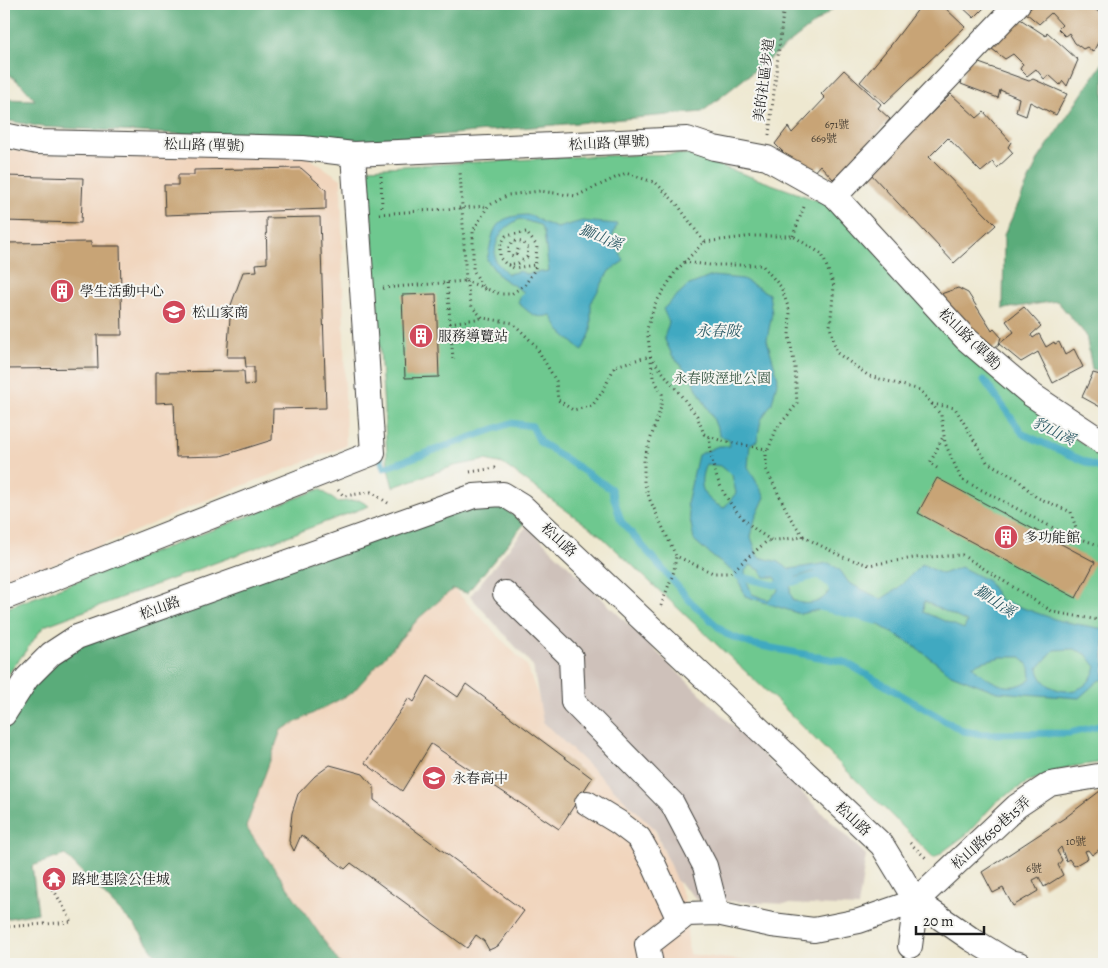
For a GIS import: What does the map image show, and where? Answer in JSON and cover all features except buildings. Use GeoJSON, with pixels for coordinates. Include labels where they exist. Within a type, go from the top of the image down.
{"type":"FeatureCollection","features":[{"type":"Feature","properties":{"kind":"street"},"geometry":{"type":"LineString","coordinates":[[835,196],[1018,4]]}},
{"type":"Feature","properties":{"kind":"street","name":"松山路 (單號)"},"geometry":{"type":"LineString","coordinates":[[4,135],[37,142],[303,148],[354,154],[687,140],[714,148],[766,158],[835,196],[965,338],[1032,395],[1104,444]]}},
{"type":"Feature","properties":{"kind":"street"},"geometry":{"type":"LineString","coordinates":[[4,598],[373,453],[354,154]]}},
{"type":"Feature","properties":{"kind":"street","name":"松山路"},"geometry":{"type":"LineString","coordinates":[[4,714],[27,678],[51,654],[77,637],[474,496],[503,494],[521,505],[882,846],[916,901],[971,939],[1009,962],[1019,964]]}},
{"type":"Feature","properties":{"kind":"street"},"geometry":{"type":"LineString","coordinates":[[504,593],[571,657],[573,702],[672,803],[705,866],[717,913]]}},
{"type":"Feature","properties":{"kind":"street","name":"松山路650巷15弄"},"geometry":{"type":"LineString","coordinates":[[916,901],[1017,806],[1050,784],[1104,775]]}},
{"type":"Feature","properties":{"kind":"street"},"geometry":{"type":"LineString","coordinates":[[587,802],[639,838],[653,863],[679,920]]}},
{"type":"Feature","properties":{"kind":"street"},"geometry":{"type":"LineString","coordinates":[[651,964],[647,944],[687,914],[717,913],[772,925],[814,930],[859,921],[916,901],[910,946]]}},
{"type":"Feature","properties":{"kind":"path","name":"美的社區步道"},"geometry":{"type":"LineString","coordinates":[[766,158],[784,4]]}},
{"type":"Feature","properties":{"kind":"path"},"geometry":{"type":"LineString","coordinates":[[460,149],[466,281],[472,306],[483,318]]}},
{"type":"Feature","properties":{"kind":"path"},"geometry":{"type":"LineString","coordinates":[[358,215],[488,206],[508,195],[540,191],[576,196],[626,173],[656,183],[677,204],[704,242]]}},
{"type":"Feature","properties":{"kind":"path"},"geometry":{"type":"LineString","coordinates":[[793,236],[812,184]]}},
{"type":"Feature","properties":{"kind":"path"},"geometry":{"type":"LineString","coordinates":[[485,290],[473,270],[473,231],[488,206]]}},
{"type":"Feature","properties":{"kind":"path"},"geometry":{"type":"LineString","coordinates":[[362,290],[466,281],[485,290],[500,294],[514,292],[525,285],[535,267],[537,246],[526,232],[506,236],[500,246],[500,258],[507,265],[514,268],[535,267]]}},
{"type":"Feature","properties":{"kind":"path"},"geometry":{"type":"LineString","coordinates":[[663,602],[674,571],[676,556],[650,500],[644,482],[644,459],[661,407],[662,394],[653,377],[647,329],[655,304],[676,271],[704,242],[754,236],[793,236],[822,254],[834,286],[830,327],[837,353],[869,376],[920,390],[941,415],[945,443],[961,479],[1051,527],[1104,547]]}},
{"type":"Feature","properties":{"kind":"path"},"geometry":{"type":"LineString","coordinates":[[507,265],[518,263],[527,258],[528,248],[523,242],[513,241],[509,247],[509,254],[516,255],[518,249]]}},
{"type":"Feature","properties":{"kind":"path"},"geometry":{"type":"LineString","coordinates":[[684,262],[710,265],[762,265],[781,286],[790,312],[789,336],[795,367],[797,404],[777,428],[766,455]]}},
{"type":"Feature","properties":{"kind":"path"},"geometry":{"type":"LineString","coordinates":[[447,283],[453,359]]}},
{"type":"Feature","properties":{"kind":"path"},"geometry":{"type":"LineString","coordinates":[[450,323],[483,318],[514,323],[535,345],[556,380],[558,400],[573,410],[592,406],[604,389],[615,366],[650,356]]}},
{"type":"Feature","properties":{"kind":"path"},"geometry":{"type":"LineString","coordinates":[[650,356],[697,416],[704,434],[722,441],[766,449],[766,469],[791,519],[804,537],[843,557],[869,565],[914,558],[962,555],[1053,612],[1104,620]]}},
{"type":"Feature","properties":{"kind":"path"},"geometry":{"type":"LineString","coordinates":[[931,404],[955,408],[987,462],[1017,479],[1036,497],[1071,512],[1079,539]]}},
{"type":"Feature","properties":{"kind":"path"},"geometry":{"type":"LineString","coordinates":[[937,468],[930,463],[944,434]]}},
{"type":"Feature","properties":{"kind":"path"},"geometry":{"type":"LineString","coordinates":[[709,436],[715,472],[734,508],[748,525],[771,541]]}},
{"type":"Feature","properties":{"kind":"path"},"geometry":{"type":"LineString","coordinates":[[465,474],[473,470],[495,468],[504,473]]}},
{"type":"Feature","properties":{"kind":"path"},"geometry":{"type":"LineString","coordinates":[[320,474],[344,496],[371,492],[389,503],[380,507]]}},
{"type":"Feature","properties":{"kind":"path"},"geometry":{"type":"LineString","coordinates":[[676,556],[713,573],[730,573],[766,542],[804,537]]}},
{"type":"Feature","properties":{"kind":"path"},"geometry":{"type":"LineString","coordinates":[[907,841],[944,875]]}},
{"type":"Feature","properties":{"kind":"path"},"geometry":{"type":"LineString","coordinates":[[4,927],[72,922],[48,880]]}},
{"type":"Feature","properties":{"kind":"shaded area","name":"松山家商"},"geometry":{"type":"Polygon","coordinates":[[[4,149],[38,154],[303,154],[341,179],[346,446],[211,498],[4,585],[4,149]]]}},
{"type":"Feature","properties":{"kind":"shaded area"},"geometry":{"type":"Polygon","coordinates":[[[527,526],[866,855],[858,907],[698,900],[676,880],[655,829],[543,722],[533,666],[470,596],[527,526]]]}},
{"type":"Feature","properties":{"kind":"shaded area","name":"永春高中"},"geometry":{"type":"Polygon","coordinates":[[[453,588],[527,666],[548,724],[653,827],[684,897],[689,954],[772,964],[340,964],[246,827],[281,730],[352,693],[420,617],[453,588]]]}},
{"type":"Feature","properties":{"kind":"green space"},"geometry":{"type":"Polygon","coordinates":[[[4,4],[839,4],[702,112],[351,143],[42,127],[4,120],[4,99],[35,100],[22,85],[4,70],[4,4]]]}},
{"type":"Feature","properties":{"kind":"green space"},"geometry":{"type":"Polygon","coordinates":[[[1104,61],[1104,372],[1092,369],[1086,335],[1057,301],[1003,309],[1004,235],[1039,158],[1104,61]]]}},
{"type":"Feature","properties":{"kind":"green space","name":"永春陂溼地公園"},"geometry":{"type":"Polygon","coordinates":[[[687,154],[833,206],[978,362],[1104,460],[1104,762],[1069,767],[1030,781],[997,801],[967,834],[934,858],[777,701],[600,535],[503,464],[485,460],[454,466],[393,487],[388,469],[368,168],[588,156],[687,154]]]}},
{"type":"Feature","properties":{"kind":"green space"},"geometry":{"type":"Polygon","coordinates":[[[320,489],[337,502],[359,500],[369,506],[44,626],[4,680],[4,609],[320,489]]]}},
{"type":"Feature","properties":{"kind":"green space"},"geometry":{"type":"Polygon","coordinates":[[[477,500],[503,507],[524,524],[467,593],[453,589],[420,617],[352,693],[281,730],[246,827],[340,964],[162,964],[137,928],[65,855],[32,866],[38,913],[4,919],[4,730],[31,684],[80,642],[477,500]]]}},
{"type":"Feature","properties":{"kind":"water"},"geometry":{"type":"Polygon","coordinates":[[[515,216],[533,216],[557,228],[582,221],[617,224],[612,238],[624,261],[609,271],[591,303],[591,332],[582,351],[559,330],[551,315],[537,316],[518,303],[524,292],[500,277],[487,260],[496,227],[500,222],[515,216]],[[520,219],[503,231],[497,241],[495,261],[508,274],[520,271],[526,274],[549,271],[544,233],[540,225],[520,219]]]}},
{"type":"Feature","properties":{"kind":"water","name":"永春陂"},"geometry":{"type":"Polygon","coordinates":[[[712,276],[743,279],[769,294],[772,313],[767,340],[778,378],[772,403],[761,420],[757,441],[750,444],[748,467],[765,497],[755,519],[751,537],[758,557],[779,562],[789,569],[829,563],[840,570],[849,583],[881,599],[897,589],[922,564],[942,574],[961,567],[988,581],[1000,600],[1060,621],[1104,629],[1104,679],[1098,681],[1079,698],[997,692],[951,674],[913,645],[867,618],[831,607],[800,614],[745,596],[736,574],[694,540],[687,503],[698,455],[718,446],[730,446],[729,439],[720,436],[713,418],[690,376],[672,355],[664,338],[669,322],[663,309],[687,286],[712,276]],[[706,464],[702,485],[706,496],[724,508],[736,493],[732,475],[721,466],[706,464]],[[750,565],[745,571],[752,594],[768,600],[777,592],[780,585],[775,577],[765,577],[760,570],[750,565]],[[813,572],[797,577],[791,582],[790,591],[793,600],[805,603],[817,602],[822,599],[830,590],[832,583],[822,574],[813,572]],[[924,601],[923,612],[964,629],[967,622],[924,601]],[[1074,649],[1054,650],[1038,668],[1040,675],[1049,686],[1063,691],[1071,691],[1085,685],[1092,677],[1096,667],[1086,654],[1074,649]],[[1001,657],[972,666],[993,681],[1007,686],[1023,684],[1031,679],[1030,668],[1021,657],[1001,657]]]}},
{"type":"Feature","properties":{"kind":"waterway","name":"豹山溪"},"geometry":{"type":"LineString","coordinates":[[984,380],[1023,434],[1104,470]]}},
{"type":"Feature","properties":{"kind":"waterway"},"geometry":{"type":"LineString","coordinates":[[381,459],[384,468],[511,423],[532,426],[540,442],[611,489],[621,521],[691,602],[726,634],[751,644],[845,662],[963,731],[982,734],[1070,733],[1104,725]]}},
{"type":"Feature","properties":{"kind":"waterway","name":"獅山溪"},"geometry":{"type":"LineString","coordinates":[[738,574],[738,576],[774,585],[794,582],[818,575],[830,584],[834,593]]}},
{"type":"Feature","properties":{"kind":"waterway","name":"獅山溪"},"geometry":{"type":"LineString","coordinates":[[838,603],[841,612],[877,621]]}},
{"type":"Feature","properties":{"kind":"waterway","name":"獅山溪"},"geometry":{"type":"LineString","coordinates":[[820,607],[841,612]]}},
{"type":"Feature","properties":{"kind":"place","name":"學生活動中心"},"geometry":{"type":"Point","coordinates":[62,291]}},
{"type":"Feature","properties":{"kind":"place","name":"松山家商"},"geometry":{"type":"Point","coordinates":[174,312]}},
{"type":"Feature","properties":{"kind":"place","name":"服務導覽站"},"geometry":{"type":"Point","coordinates":[421,336]}},
{"type":"Feature","properties":{"kind":"place","name":"多功能館"},"geometry":{"type":"Point","coordinates":[1006,537]}},
{"type":"Feature","properties":{"kind":"place","name":"永春高中"},"geometry":{"type":"Point","coordinates":[434,778]}},
{"type":"Feature","properties":{"kind":"place","name":"路地基陰公佳城"},"geometry":{"type":"Point","coordinates":[54,879]}}]}
